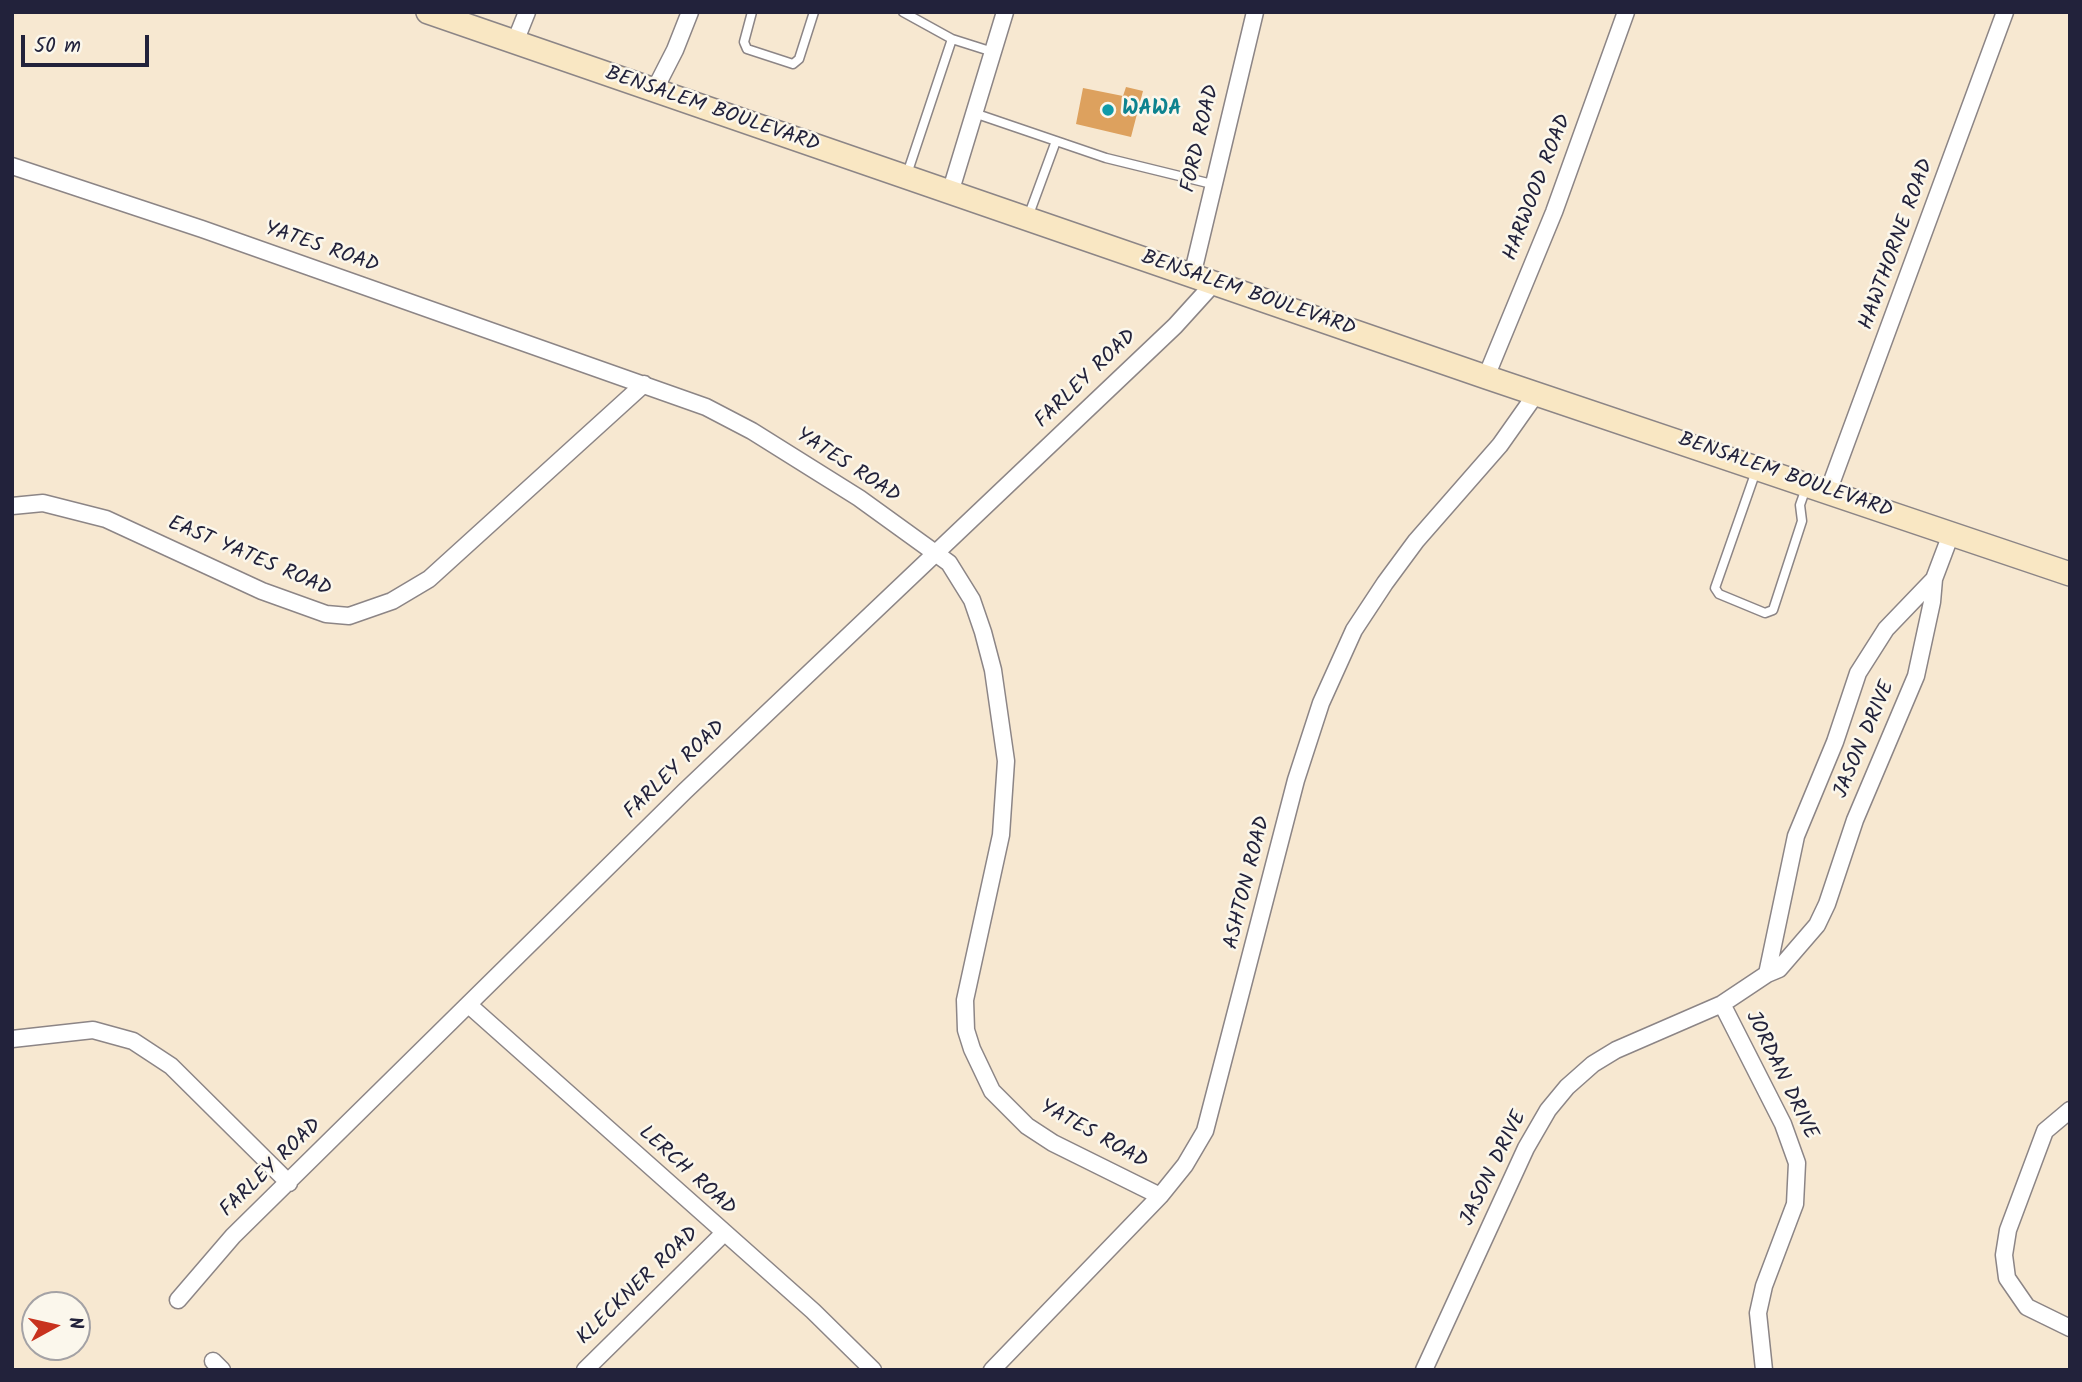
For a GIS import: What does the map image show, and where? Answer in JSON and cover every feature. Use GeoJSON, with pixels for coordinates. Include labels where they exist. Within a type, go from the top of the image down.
{"type":"FeatureCollection","features":[{"type":"Feature","properties":{"kind":"main road","name":"BENSALEM BOULEVARD"},"geometry":{"type":"LineString","coordinates":[[428,12],[1486,377],[2070,574]]}},
{"type":"Feature","properties":{"kind":"street"},"geometry":{"type":"LineString","coordinates":[[515,42],[527,12]]}},
{"type":"Feature","properties":{"kind":"street"},"geometry":{"type":"LineString","coordinates":[[654,91],[676,50],[690,12]]}},
{"type":"Feature","properties":{"kind":"street"},"geometry":{"type":"LineString","coordinates":[[950,193],[1005,12]]}},
{"type":"Feature","properties":{"kind":"street","name":"FORD ROAD"},"geometry":{"type":"LineString","coordinates":[[1192,275],[1255,12]]}},
{"type":"Feature","properties":{"kind":"street","name":"HARWOOD ROAD"},"geometry":{"type":"LineString","coordinates":[[1486,377],[1554,212],[1626,12]]}},
{"type":"Feature","properties":{"kind":"street","name":"HAWTHORNE ROAD"},"geometry":{"type":"LineString","coordinates":[[1817,488],[2005,12]]}},
{"type":"Feature","properties":{"kind":"street","name":"YATES ROAD"},"geometry":{"type":"LineString","coordinates":[[12,166],[202,229],[706,407],[752,431],[859,498],[936,552],[961,581],[983,632],[996,683],[1006,761],[1000,835],[965,1000],[967,1030],[972,1049],[992,1091],[1027,1126],[1053,1143],[1160,1196]]}},
{"type":"Feature","properties":{"kind":"street","name":"FARLEY ROAD"},"geometry":{"type":"LineString","coordinates":[[178,1300],[202,1270],[685,791],[1175,326],[1214,283]]}},
{"type":"Feature","properties":{"kind":"street","name":"EAST YATES ROAD"},"geometry":{"type":"LineString","coordinates":[[12,506],[43,503],[106,519],[262,591],[327,614],[349,616],[392,601],[429,579],[644,384]]}},
{"type":"Feature","properties":{"kind":"street","name":"ASHTON ROAD"},"geometry":{"type":"LineString","coordinates":[[992,1370],[1160,1196],[1205,1131],[1296,780],[1317,713],[1354,630],[1416,541],[1500,445],[1536,394]]}},
{"type":"Feature","properties":{"kind":"street","name":"JASON DRIVE"},"geometry":{"type":"LineString","coordinates":[[1423,1370],[1526,1148],[1548,1110],[1593,1063],[1721,1003],[1766,974],[1779,970],[1804,943],[1827,904],[1855,820],[1916,676],[1932,602],[1934,579],[1951,534]]}},
{"type":"Feature","properties":{"kind":"street","name":"JASON DRIVE"},"geometry":{"type":"LineString","coordinates":[[1766,974],[1796,836],[1835,742],[1858,673],[1886,629],[1934,579]]}},
{"type":"Feature","properties":{"kind":"street","name":"JORDAN DRIVE"},"geometry":{"type":"LineString","coordinates":[[1721,1003],[1783,1124],[1797,1163],[1795,1204],[1764,1286],[1758,1313],[1764,1370]]}},
{"type":"Feature","properties":{"kind":"street","name":"LERCH ROAD"},"geometry":{"type":"LineString","coordinates":[[470,1006],[723,1234],[813,1311],[873,1370]]}},
{"type":"Feature","properties":{"kind":"street"},"geometry":{"type":"LineString","coordinates":[[12,1039],[93,1030],[133,1041],[153,1052],[179,1073],[289,1183]]}},
{"type":"Feature","properties":{"kind":"street"},"geometry":{"type":"LineString","coordinates":[[2070,1110],[2045,1131],[2021,1194],[2004,1255],[2007,1278],[2027,1307],[2070,1328]]}},
{"type":"Feature","properties":{"kind":"street","name":"KLECKNER ROAD"},"geometry":{"type":"LineString","coordinates":[[585,1370],[723,1234]]}},
{"type":"Feature","properties":{"kind":"lane"},"geometry":{"type":"LineString","coordinates":[[752,12],[744,42],[747,49],[793,64],[799,59],[814,12]]}},
{"type":"Feature","properties":{"kind":"lane"},"geometry":{"type":"LineString","coordinates":[[902,12],[952,39],[993,52]]}},
{"type":"Feature","properties":{"kind":"lane"},"geometry":{"type":"LineString","coordinates":[[906,178],[952,39]]}},
{"type":"Feature","properties":{"kind":"lane"},"geometry":{"type":"LineString","coordinates":[[975,113],[1106,158],[1212,184]]}},
{"type":"Feature","properties":{"kind":"lane"},"geometry":{"type":"LineString","coordinates":[[1027,219],[1056,141]]}},
{"type":"Feature","properties":{"kind":"lane"},"geometry":{"type":"LineString","coordinates":[[1757,468],[1715,588],[1718,594],[1765,613],[1773,610],[1802,521],[1800,505],[1817,488]]}},
{"type":"Feature","properties":{"kind":"building","name":"WAWA"},"geometry":{"type":"Polygon","coordinates":[[[1126,87],[1143,91],[1131,137],[1076,124],[1083,88],[1123,96],[1126,87]]]}},
{"type":"Feature","properties":{"kind":"place","name":"WAWA"},"geometry":{"type":"Point","coordinates":[1108,110]}}]}
